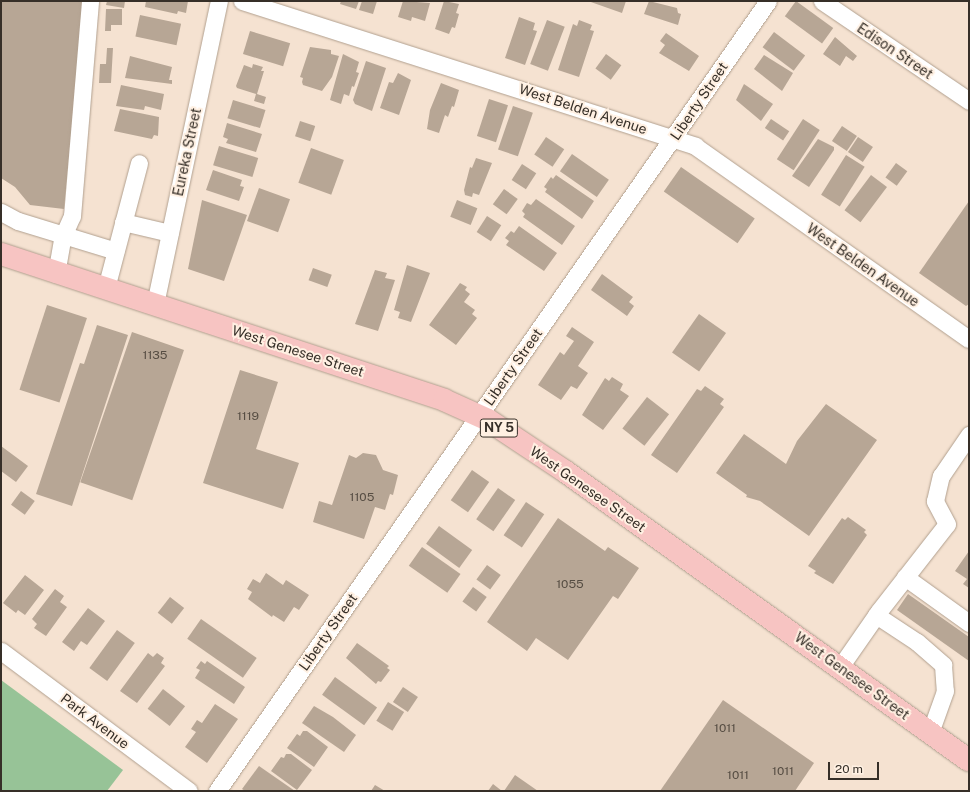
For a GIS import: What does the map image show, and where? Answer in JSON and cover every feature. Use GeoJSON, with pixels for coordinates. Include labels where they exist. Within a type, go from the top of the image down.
{"type":"FeatureCollection","features":[{"type":"Feature","properties":{"kind":"main road","name":"West Genesee Street"},"geometry":{"type":"LineString","coordinates":[[1,254],[56,274],[106,288],[444,400],[479,416],[566,472],[969,760]]}},
{"type":"Feature","properties":{"kind":"street"},"geometry":{"type":"LineString","coordinates":[[56,274],[63,236],[72,216],[90,1]]}},
{"type":"Feature","properties":{"kind":"street","name":"Eureka Street"},"geometry":{"type":"LineString","coordinates":[[155,304],[219,1]]}},
{"type":"Feature","properties":{"kind":"street","name":"West Belden Avenue"},"geometry":{"type":"LineString","coordinates":[[242,1],[674,138],[695,146],[728,167],[857,262],[969,339]]}},
{"type":"Feature","properties":{"kind":"street","name":"Liberty Street"},"geometry":{"type":"LineString","coordinates":[[217,791],[674,138],[768,1]]}},
{"type":"Feature","properties":{"kind":"street","name":"Edison Street"},"geometry":{"type":"LineString","coordinates":[[822,1],[969,101]]}},
{"type":"Feature","properties":{"kind":"street"},"geometry":{"type":"LineString","coordinates":[[106,288],[138,163]]}},
{"type":"Feature","properties":{"kind":"street"},"geometry":{"type":"LineString","coordinates":[[1,212],[18,221],[116,251]]}},
{"type":"Feature","properties":{"kind":"street"},"geometry":{"type":"LineString","coordinates":[[123,222],[170,233]]}},
{"type":"Feature","properties":{"kind":"street"},"geometry":{"type":"LineString","coordinates":[[840,668],[876,615],[947,524],[935,501],[938,488],[941,476],[969,435]]}},
{"type":"Feature","properties":{"kind":"street"},"geometry":{"type":"LineString","coordinates":[[905,577],[969,623]]}},
{"type":"Feature","properties":{"kind":"street"},"geometry":{"type":"LineString","coordinates":[[876,615],[917,642],[943,665],[945,691],[930,733]]}},
{"type":"Feature","properties":{"kind":"street","name":"Park Avenue"},"geometry":{"type":"LineString","coordinates":[[1,651],[189,791]]}},
{"type":"Feature","properties":{"kind":"green space"},"geometry":{"type":"Polygon","coordinates":[[[1,680],[123,770],[107,791],[1,791],[1,680]]]}},
{"type":"Feature","properties":{"kind":"building"},"geometry":{"type":"Polygon","coordinates":[[[1,1],[84,1],[64,209],[30,205],[15,187],[1,178],[1,1]]]}},
{"type":"Feature","properties":{"kind":"building"},"geometry":{"type":"Polygon","coordinates":[[[107,1],[125,1],[124,8],[106,5],[107,1]]]}},
{"type":"Feature","properties":{"kind":"building"},"geometry":{"type":"Polygon","coordinates":[[[146,1],[188,1],[186,13],[178,11],[177,14],[145,7],[146,1]]]}},
{"type":"Feature","properties":{"kind":"building"},"geometry":{"type":"Polygon","coordinates":[[[341,1],[359,1],[356,9],[340,4],[341,1]]]}},
{"type":"Feature","properties":{"kind":"building"},"geometry":{"type":"Polygon","coordinates":[[[362,1],[377,1],[373,14],[359,10],[362,1]]]}},
{"type":"Feature","properties":{"kind":"building"},"geometry":{"type":"Polygon","coordinates":[[[403,1],[430,3],[425,21],[412,17],[411,21],[398,17],[403,1]]]}},
{"type":"Feature","properties":{"kind":"building"},"geometry":{"type":"Polygon","coordinates":[[[444,1],[459,4],[456,13],[459,14],[455,28],[452,27],[449,34],[435,29],[444,1]]]}},
{"type":"Feature","properties":{"kind":"building"},"geometry":{"type":"Polygon","coordinates":[[[588,1],[626,1],[622,13],[588,1]]]}},
{"type":"Feature","properties":{"kind":"building"},"geometry":{"type":"Polygon","coordinates":[[[649,1],[677,8],[678,13],[681,14],[678,25],[644,14],[649,1]]]}},
{"type":"Feature","properties":{"kind":"building"},"geometry":{"type":"Polygon","coordinates":[[[796,1],[833,28],[822,43],[785,16],[796,1]]]}},
{"type":"Feature","properties":{"kind":"building"},"geometry":{"type":"Polygon","coordinates":[[[106,9],[122,9],[122,25],[111,25],[111,31],[105,31],[106,9]]]}},
{"type":"Feature","properties":{"kind":"building"},"geometry":{"type":"Polygon","coordinates":[[[140,15],[181,24],[177,45],[135,37],[140,15]]]}},
{"type":"Feature","properties":{"kind":"building"},"geometry":{"type":"Polygon","coordinates":[[[519,17],[535,23],[533,30],[537,31],[525,65],[505,58],[519,17]]]}},
{"type":"Feature","properties":{"kind":"building"},"geometry":{"type":"Polygon","coordinates":[[[547,20],[565,27],[548,71],[530,64],[547,20]]]}},
{"type":"Feature","properties":{"kind":"building"},"geometry":{"type":"Polygon","coordinates":[[[579,20],[592,25],[590,30],[594,31],[579,77],[558,70],[573,24],[577,26],[579,20]]]}},
{"type":"Feature","properties":{"kind":"building"},"geometry":{"type":"Polygon","coordinates":[[[250,31],[290,43],[283,66],[243,54],[250,31]]]}},
{"type":"Feature","properties":{"kind":"building"},"geometry":{"type":"Polygon","coordinates":[[[774,32],[805,55],[794,71],[763,47],[774,32]]]}},
{"type":"Feature","properties":{"kind":"building"},"geometry":{"type":"Polygon","coordinates":[[[666,33],[699,56],[689,71],[659,53],[665,45],[660,41],[666,33]]]}},
{"type":"Feature","properties":{"kind":"building"},"geometry":{"type":"Polygon","coordinates":[[[835,37],[857,56],[853,61],[846,56],[840,66],[823,54],[835,37]]]}},
{"type":"Feature","properties":{"kind":"building"},"geometry":{"type":"Polygon","coordinates":[[[310,47],[331,50],[331,54],[339,56],[332,77],[322,91],[303,85],[303,78],[300,77],[310,47]]]}},
{"type":"Feature","properties":{"kind":"building"},"geometry":{"type":"Polygon","coordinates":[[[107,48],[113,48],[111,83],[99,83],[100,64],[106,64],[107,48]]]}},
{"type":"Feature","properties":{"kind":"building"},"geometry":{"type":"Polygon","coordinates":[[[343,54],[359,62],[356,72],[359,73],[354,87],[352,86],[349,96],[344,94],[341,104],[330,100],[343,54]]]}},
{"type":"Feature","properties":{"kind":"building"},"geometry":{"type":"Polygon","coordinates":[[[606,54],[621,65],[611,80],[595,69],[606,54]]]}},
{"type":"Feature","properties":{"kind":"building"},"geometry":{"type":"Polygon","coordinates":[[[764,55],[793,73],[782,91],[754,69],[764,55]]]}},
{"type":"Feature","properties":{"kind":"building"},"geometry":{"type":"Polygon","coordinates":[[[130,56],[172,67],[169,80],[172,80],[172,84],[125,78],[130,56]]]}},
{"type":"Feature","properties":{"kind":"building"},"geometry":{"type":"Polygon","coordinates":[[[366,61],[386,68],[372,111],[355,104],[353,100],[366,61]]]}},
{"type":"Feature","properties":{"kind":"building"},"geometry":{"type":"Polygon","coordinates":[[[253,64],[263,67],[261,71],[264,71],[257,94],[266,97],[264,104],[254,101],[256,94],[237,88],[236,86],[244,65],[252,68],[253,64]]]}},
{"type":"Feature","properties":{"kind":"building"},"geometry":{"type":"Polygon","coordinates":[[[398,73],[411,80],[399,115],[380,108],[389,82],[393,83],[398,73]]]}},
{"type":"Feature","properties":{"kind":"building"},"geometry":{"type":"Polygon","coordinates":[[[441,83],[459,90],[454,107],[452,106],[448,117],[445,115],[439,133],[427,129],[430,110],[441,83]]]}},
{"type":"Feature","properties":{"kind":"building"},"geometry":{"type":"Polygon","coordinates":[[[744,84],[773,104],[761,121],[736,100],[744,84]]]}},
{"type":"Feature","properties":{"kind":"building"},"geometry":{"type":"Polygon","coordinates":[[[121,85],[164,94],[161,110],[145,106],[144,110],[116,106],[121,85]]]}},
{"type":"Feature","properties":{"kind":"building"},"geometry":{"type":"Polygon","coordinates":[[[489,99],[508,105],[496,142],[477,136],[489,99]]]}},
{"type":"Feature","properties":{"kind":"building"},"geometry":{"type":"Polygon","coordinates":[[[233,100],[266,110],[260,128],[227,118],[233,100]]]}},
{"type":"Feature","properties":{"kind":"building"},"geometry":{"type":"Polygon","coordinates":[[[513,106],[533,113],[518,156],[498,149],[513,106]]]}},
{"type":"Feature","properties":{"kind":"building"},"geometry":{"type":"Polygon","coordinates":[[[120,109],[159,117],[158,136],[154,135],[152,139],[114,131],[120,109]]]}},
{"type":"Feature","properties":{"kind":"building"},"geometry":{"type":"Polygon","coordinates":[[[771,119],[789,131],[783,140],[765,128],[771,119]]]}},
{"type":"Feature","properties":{"kind":"building"},"geometry":{"type":"Polygon","coordinates":[[[803,119],[820,130],[794,170],[777,159],[803,119]]]}},
{"type":"Feature","properties":{"kind":"building"},"geometry":{"type":"Polygon","coordinates":[[[300,121],[315,126],[310,141],[295,136],[300,121]]]}},
{"type":"Feature","properties":{"kind":"building"},"geometry":{"type":"Polygon","coordinates":[[[227,123],[262,134],[256,152],[226,143],[228,139],[223,137],[227,123]]]}},
{"type":"Feature","properties":{"kind":"building"},"geometry":{"type":"Polygon","coordinates":[[[842,126],[857,136],[847,151],[832,141],[842,126]]]}},
{"type":"Feature","properties":{"kind":"building"},"geometry":{"type":"Polygon","coordinates":[[[546,137],[564,149],[552,167],[534,154],[546,137]]]}},
{"type":"Feature","properties":{"kind":"building"},"geometry":{"type":"Polygon","coordinates":[[[858,137],[873,147],[863,162],[848,152],[858,137]]]}},
{"type":"Feature","properties":{"kind":"building"},"geometry":{"type":"Polygon","coordinates":[[[818,139],[834,147],[834,150],[809,187],[792,176],[818,139]]]}},
{"type":"Feature","properties":{"kind":"building"},"geometry":{"type":"Polygon","coordinates":[[[219,146],[258,158],[252,177],[213,165],[219,146]]]}},
{"type":"Feature","properties":{"kind":"building"},"geometry":{"type":"Polygon","coordinates":[[[311,148],[344,160],[331,195],[298,183],[311,148]]]}},
{"type":"Feature","properties":{"kind":"building"},"geometry":{"type":"Polygon","coordinates":[[[572,154],[609,180],[597,197],[560,171],[572,154]]]}},
{"type":"Feature","properties":{"kind":"building"},"geometry":{"type":"Polygon","coordinates":[[[846,155],[865,167],[840,207],[821,195],[846,155]]]}},
{"type":"Feature","properties":{"kind":"building"},"geometry":{"type":"Polygon","coordinates":[[[476,158],[492,163],[479,195],[473,193],[472,197],[465,195],[464,190],[470,167],[472,168],[476,158]]]}},
{"type":"Feature","properties":{"kind":"building"},"geometry":{"type":"Polygon","coordinates":[[[896,163],[907,171],[897,186],[885,178],[896,163]]]}},
{"type":"Feature","properties":{"kind":"building"},"geometry":{"type":"Polygon","coordinates":[[[522,164],[536,173],[526,189],[512,180],[522,164]]]}},
{"type":"Feature","properties":{"kind":"building"},"geometry":{"type":"Polygon","coordinates":[[[681,167],[755,219],[738,243],[664,192],[681,167]]]}},
{"type":"Feature","properties":{"kind":"building"},"geometry":{"type":"Polygon","coordinates":[[[213,170],[242,180],[240,186],[244,187],[239,201],[206,190],[213,170]]]}},
{"type":"Feature","properties":{"kind":"building"},"geometry":{"type":"Polygon","coordinates":[[[556,175],[594,201],[582,219],[545,192],[547,189],[544,187],[551,177],[553,179],[556,175]]]}},
{"type":"Feature","properties":{"kind":"building"},"geometry":{"type":"Polygon","coordinates":[[[871,175],[887,187],[860,222],[845,210],[871,175]]]}},
{"type":"Feature","properties":{"kind":"building"},"geometry":{"type":"Polygon","coordinates":[[[259,188],[290,199],[278,232],[247,221],[259,188]]]}},
{"type":"Feature","properties":{"kind":"building"},"geometry":{"type":"Polygon","coordinates":[[[504,189],[518,199],[507,214],[493,204],[504,189]]]}},
{"type":"Feature","properties":{"kind":"building"},"geometry":{"type":"Polygon","coordinates":[[[536,199],[575,226],[562,245],[523,217],[525,214],[522,211],[527,203],[531,205],[536,199]]]}},
{"type":"Feature","properties":{"kind":"building"},"geometry":{"type":"Polygon","coordinates":[[[202,200],[247,215],[224,281],[188,269],[202,200]]]}},
{"type":"Feature","properties":{"kind":"building"},"geometry":{"type":"Polygon","coordinates":[[[457,200],[477,208],[471,225],[450,217],[457,200]]]}},
{"type":"Feature","properties":{"kind":"building"},"geometry":{"type":"Polygon","coordinates":[[[969,201],[969,304],[966,306],[919,273],[969,201]]]}},
{"type":"Feature","properties":{"kind":"building"},"geometry":{"type":"Polygon","coordinates":[[[487,216],[501,225],[491,241],[477,232],[487,216]]]}},
{"type":"Feature","properties":{"kind":"building"},"geometry":{"type":"Polygon","coordinates":[[[519,226],[557,253],[544,271],[506,245],[509,241],[505,238],[511,231],[514,233],[519,226]]]}},
{"type":"Feature","properties":{"kind":"building"},"geometry":{"type":"Polygon","coordinates":[[[407,265],[430,273],[411,322],[398,318],[400,312],[394,310],[407,265]]]}},
{"type":"Feature","properties":{"kind":"building"},"geometry":{"type":"Polygon","coordinates":[[[313,268],[332,275],[327,287],[309,280],[313,268]]]}},
{"type":"Feature","properties":{"kind":"building"},"geometry":{"type":"Polygon","coordinates":[[[375,270],[387,273],[385,278],[395,280],[378,331],[355,324],[375,270]]]}},
{"type":"Feature","properties":{"kind":"building"},"geometry":{"type":"Polygon","coordinates":[[[602,274],[633,297],[629,302],[634,306],[627,316],[591,290],[602,274]]]}},
{"type":"Feature","properties":{"kind":"building"},"geometry":{"type":"Polygon","coordinates":[[[460,283],[467,287],[465,290],[470,294],[464,302],[475,310],[472,314],[477,318],[456,345],[429,325],[460,283]]]}},
{"type":"Feature","properties":{"kind":"building"},"geometry":{"type":"Polygon","coordinates":[[[47,305],[87,318],[59,403],[19,390],[47,305]]]}},
{"type":"Feature","properties":{"kind":"building"},"geometry":{"type":"Polygon","coordinates":[[[699,314],[726,333],[699,371],[672,353],[699,314]]]}},
{"type":"Feature","properties":{"kind":"building"},"geometry":{"type":"Polygon","coordinates":[[[97,325],[128,335],[72,506],[36,494],[80,363],[84,364],[97,325]]]}},
{"type":"Feature","properties":{"kind":"building"},"geometry":{"type":"Polygon","coordinates":[[[572,327],[594,342],[578,366],[588,373],[577,389],[571,386],[561,400],[538,385],[560,352],[564,355],[574,341],[566,336],[572,327]]]}},
{"type":"Feature","properties":{"kind":"building"},"geometry":{"type":"Polygon","coordinates":[[[132,332],[184,350],[132,500],[80,482],[132,332]]]}},
{"type":"Feature","properties":{"kind":"building"},"geometry":{"type":"Polygon","coordinates":[[[240,370],[278,382],[256,449],[299,463],[283,509],[203,483],[240,370]]]}},
{"type":"Feature","properties":{"kind":"building"},"geometry":{"type":"Polygon","coordinates":[[[612,377],[623,384],[620,390],[629,396],[603,430],[582,415],[605,378],[609,381],[612,377]]]}},
{"type":"Feature","properties":{"kind":"building"},"geometry":{"type":"Polygon","coordinates":[[[705,386],[724,399],[720,404],[724,407],[677,473],[651,455],[697,389],[701,391],[705,386]]]}},
{"type":"Feature","properties":{"kind":"building"},"geometry":{"type":"Polygon","coordinates":[[[647,397],[669,414],[644,446],[622,429],[647,397]]]}},
{"type":"Feature","properties":{"kind":"building"},"geometry":{"type":"Polygon","coordinates":[[[826,404],[877,440],[809,536],[760,501],[746,497],[747,495],[716,473],[744,434],[786,464],[797,441],[826,404]]]}},
{"type":"Feature","properties":{"kind":"building"},"geometry":{"type":"Polygon","coordinates":[[[1,446],[28,466],[16,482],[1,471],[1,446]]]}},
{"type":"Feature","properties":{"kind":"building"},"geometry":{"type":"Polygon","coordinates":[[[363,453],[376,455],[383,470],[398,475],[393,495],[390,494],[385,510],[375,507],[364,539],[313,522],[319,501],[332,505],[349,455],[356,458],[363,453]]]}},
{"type":"Feature","properties":{"kind":"building"},"geometry":{"type":"Polygon","coordinates":[[[472,470],[489,482],[468,512],[451,500],[472,470]]]}},
{"type":"Feature","properties":{"kind":"building"},"geometry":{"type":"Polygon","coordinates":[[[498,488],[515,500],[493,531],[476,519],[498,488]]]}},
{"type":"Feature","properties":{"kind":"building"},"geometry":{"type":"Polygon","coordinates":[[[21,491],[35,501],[25,515],[11,505],[21,491]]]}},
{"type":"Feature","properties":{"kind":"building"},"geometry":{"type":"Polygon","coordinates":[[[526,502],[544,514],[522,547],[504,535],[526,502]]]}},
{"type":"Feature","properties":{"kind":"building"},"geometry":{"type":"Polygon","coordinates":[[[848,517],[866,530],[864,532],[867,535],[833,584],[814,573],[816,571],[808,566],[842,518],[845,520],[848,517]]]}},
{"type":"Feature","properties":{"kind":"building"},"geometry":{"type":"Polygon","coordinates":[[[558,518],[605,551],[608,547],[639,568],[618,599],[613,596],[568,660],[536,638],[527,651],[487,622],[558,518]]]}},
{"type":"Feature","properties":{"kind":"building"},"geometry":{"type":"Polygon","coordinates":[[[439,526],[472,550],[459,568],[426,544],[439,526]]]}},
{"type":"Feature","properties":{"kind":"building"},"geometry":{"type":"Polygon","coordinates":[[[422,547],[461,574],[447,593],[409,566],[422,547]]]}},
{"type":"Feature","properties":{"kind":"building"},"geometry":{"type":"Polygon","coordinates":[[[969,551],[969,588],[963,584],[967,579],[955,571],[969,551]]]}},
{"type":"Feature","properties":{"kind":"building"},"geometry":{"type":"Polygon","coordinates":[[[487,565],[501,575],[490,590],[476,580],[487,565]]]}},
{"type":"Feature","properties":{"kind":"building"},"geometry":{"type":"Polygon","coordinates":[[[266,573],[283,585],[286,580],[309,595],[299,610],[294,607],[284,622],[273,615],[272,617],[248,599],[252,592],[247,589],[253,579],[260,583],[266,573]]]}},
{"type":"Feature","properties":{"kind":"building"},"geometry":{"type":"Polygon","coordinates":[[[25,575],[44,590],[25,615],[18,610],[16,613],[3,603],[25,575]]]}},
{"type":"Feature","properties":{"kind":"building"},"geometry":{"type":"Polygon","coordinates":[[[473,587],[487,597],[476,612],[462,602],[473,587]]]}},
{"type":"Feature","properties":{"kind":"building"},"geometry":{"type":"Polygon","coordinates":[[[55,589],[64,596],[60,602],[67,607],[46,636],[34,628],[37,624],[32,619],[55,589]]]}},
{"type":"Feature","properties":{"kind":"building"},"geometry":{"type":"Polygon","coordinates":[[[908,594],[969,637],[969,661],[897,610],[908,594]]]}},
{"type":"Feature","properties":{"kind":"building"},"geometry":{"type":"Polygon","coordinates":[[[170,597],[184,608],[172,624],[158,613],[170,597]]]}},
{"type":"Feature","properties":{"kind":"building"},"geometry":{"type":"Polygon","coordinates":[[[88,608],[105,621],[87,645],[81,641],[74,651],[62,642],[88,608]]]}},
{"type":"Feature","properties":{"kind":"building"},"geometry":{"type":"Polygon","coordinates":[[[201,619],[257,658],[243,678],[187,639],[201,619]]]}},
{"type":"Feature","properties":{"kind":"building"},"geometry":{"type":"Polygon","coordinates":[[[117,630],[135,643],[107,681],[89,668],[117,630]]]}},
{"type":"Feature","properties":{"kind":"building"},"geometry":{"type":"Polygon","coordinates":[[[357,643],[389,666],[387,668],[390,670],[381,682],[378,681],[376,684],[346,658],[357,643]]]}},
{"type":"Feature","properties":{"kind":"building"},"geometry":{"type":"Polygon","coordinates":[[[148,653],[153,657],[157,653],[164,658],[161,663],[165,666],[137,703],[120,691],[148,653]]]}},
{"type":"Feature","properties":{"kind":"building"},"geometry":{"type":"Polygon","coordinates":[[[201,661],[205,664],[207,661],[245,687],[234,704],[195,678],[200,670],[196,668],[201,661]]]}},
{"type":"Feature","properties":{"kind":"building"},"geometry":{"type":"Polygon","coordinates":[[[335,677],[377,708],[364,725],[322,695],[335,677]]]}},
{"type":"Feature","properties":{"kind":"building"},"geometry":{"type":"Polygon","coordinates":[[[403,687],[418,697],[408,712],[393,702],[403,687]]]}},
{"type":"Feature","properties":{"kind":"building"},"geometry":{"type":"Polygon","coordinates":[[[163,689],[185,706],[170,726],[148,709],[163,689]]]}},
{"type":"Feature","properties":{"kind":"building"},"geometry":{"type":"Polygon","coordinates":[[[723,700],[814,763],[795,791],[660,791],[723,700]]]}},
{"type":"Feature","properties":{"kind":"building"},"geometry":{"type":"Polygon","coordinates":[[[388,702],[404,712],[392,731],[376,721],[388,702]]]}},
{"type":"Feature","properties":{"kind":"building"},"geometry":{"type":"Polygon","coordinates":[[[215,704],[238,719],[207,763],[185,747],[196,732],[191,729],[197,720],[202,723],[215,704]]]}},
{"type":"Feature","properties":{"kind":"building"},"geometry":{"type":"Polygon","coordinates":[[[314,706],[333,717],[356,735],[344,752],[302,723],[314,706]]]}},
{"type":"Feature","properties":{"kind":"building"},"geometry":{"type":"Polygon","coordinates":[[[303,731],[307,731],[328,747],[314,767],[287,748],[297,734],[300,736],[303,731]]]}},
{"type":"Feature","properties":{"kind":"building"},"geometry":{"type":"Polygon","coordinates":[[[286,754],[291,754],[312,770],[297,790],[271,771],[281,757],[284,758],[286,754]]]}},
{"type":"Feature","properties":{"kind":"building"},"geometry":{"type":"Polygon","coordinates":[[[259,766],[295,791],[245,791],[242,789],[259,766]]]}},
{"type":"Feature","properties":{"kind":"building"},"geometry":{"type":"Polygon","coordinates":[[[515,775],[538,791],[504,791],[515,775]]]}},
{"type":"Feature","properties":{"kind":"building"},"geometry":{"type":"Polygon","coordinates":[[[493,784],[502,791],[488,791],[493,784]]]}},
{"type":"Feature","properties":{"kind":"building"},"geometry":{"type":"Polygon","coordinates":[[[375,785],[385,791],[371,791],[375,785]]]}}]}
